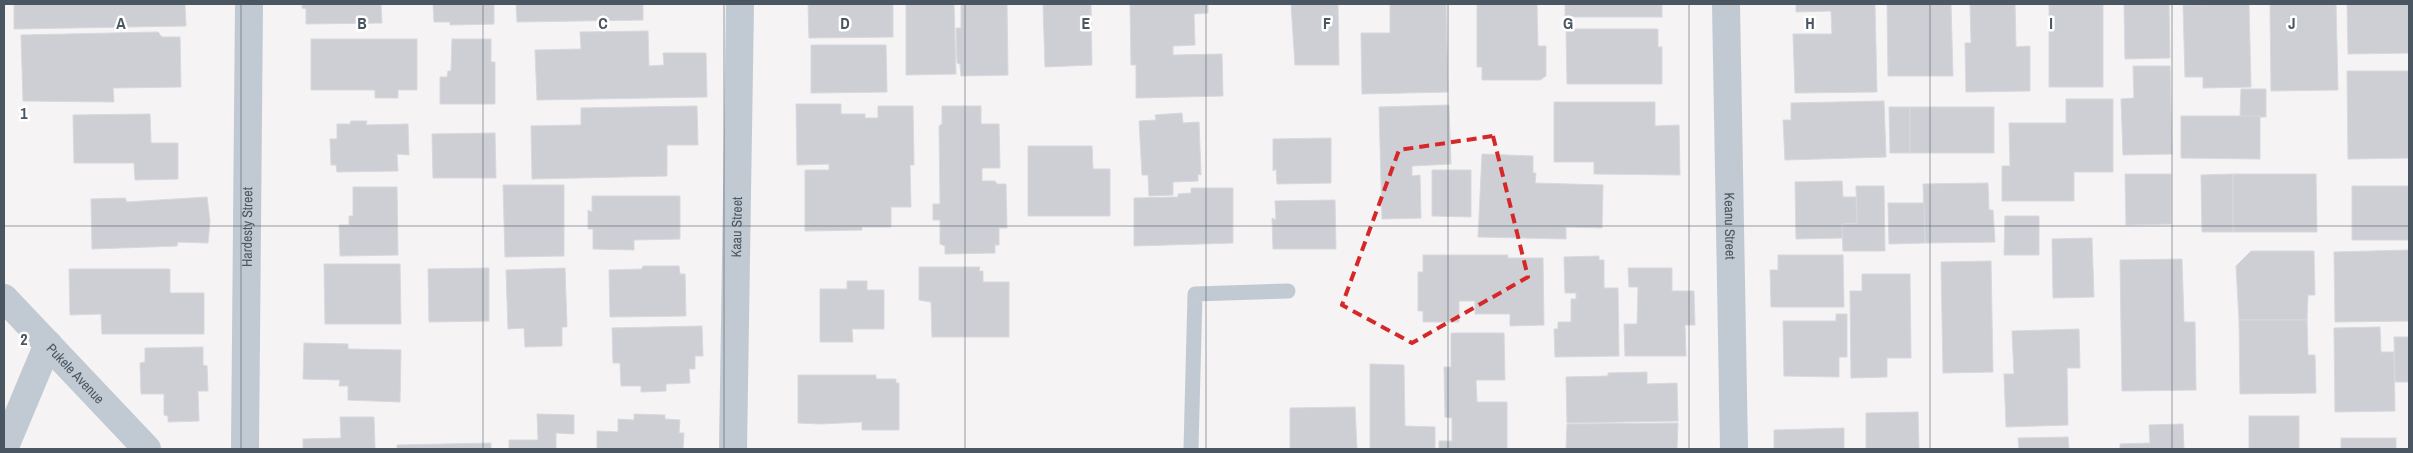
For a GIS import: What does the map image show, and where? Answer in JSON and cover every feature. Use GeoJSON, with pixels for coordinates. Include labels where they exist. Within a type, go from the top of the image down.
{"type":"FeatureCollection","features":[{"type":"Feature","properties":{"kind":"street","name":"Hardesty Street"},"geometry":{"type":"LineString","coordinates":[[245,449],[249,4]]}},
{"type":"Feature","properties":{"kind":"street","name":"Kaau Street"},"geometry":{"type":"LineString","coordinates":[[733,449],[740,4]]}},
{"type":"Feature","properties":{"kind":"street","name":"Keanu Street"},"geometry":{"type":"LineString","coordinates":[[1726,4],[1734,449]]}},
{"type":"Feature","properties":{"kind":"street","name":"Pukele Avenue"},"geometry":{"type":"LineString","coordinates":[[4,298],[147,449]]}},
{"type":"Feature","properties":{"kind":"street"},"geometry":{"type":"LineString","coordinates":[[4,449],[48,344]]}},
{"type":"Feature","properties":{"kind":"lane"},"geometry":{"type":"LineString","coordinates":[[1191,449],[1195,294],[1288,291]]}},
{"type":"Feature","properties":{"kind":"highlighted area"},"geometry":{"type":"Polygon","coordinates":[[[1493,136],[1528,277],[1412,343],[1342,305],[1399,150],[1493,136]]]}},
{"type":"Feature","properties":{"kind":"building"},"geometry":{"type":"Polygon","coordinates":[[[14,4],[185,4],[186,26],[14,29],[14,4]]]}},
{"type":"Feature","properties":{"kind":"building"},"geometry":{"type":"Polygon","coordinates":[[[302,4],[381,4],[382,23],[306,24],[306,9],[302,8],[302,4]]]}},
{"type":"Feature","properties":{"kind":"building"},"geometry":{"type":"Polygon","coordinates":[[[433,4],[494,4],[494,24],[450,25],[450,22],[434,22],[433,4]]]}},
{"type":"Feature","properties":{"kind":"building"},"geometry":{"type":"Polygon","coordinates":[[[516,4],[643,4],[643,20],[517,22],[516,4]]]}},
{"type":"Feature","properties":{"kind":"building"},"geometry":{"type":"Polygon","coordinates":[[[808,4],[893,4],[893,37],[809,38],[808,4]]]}},
{"type":"Feature","properties":{"kind":"building"},"geometry":{"type":"Polygon","coordinates":[[[906,4],[954,4],[956,74],[906,75],[906,4]]]}},
{"type":"Feature","properties":{"kind":"building"},"geometry":{"type":"Polygon","coordinates":[[[961,4],[1007,4],[1008,75],[961,76],[960,64],[957,63],[956,28],[961,28],[961,4]]]}},
{"type":"Feature","properties":{"kind":"building"},"geometry":{"type":"Polygon","coordinates":[[[1043,4],[1091,4],[1092,65],[1045,67],[1043,4]]]}},
{"type":"Feature","properties":{"kind":"building"},"geometry":{"type":"Polygon","coordinates":[[[1130,4],[1208,4],[1208,13],[1194,14],[1195,45],[1173,46],[1173,55],[1222,54],[1223,96],[1136,98],[1136,65],[1131,65],[1130,4]]]}},
{"type":"Feature","properties":{"kind":"building"},"geometry":{"type":"Polygon","coordinates":[[[1291,4],[1338,4],[1339,65],[1295,65],[1291,4]]]}},
{"type":"Feature","properties":{"kind":"building"},"geometry":{"type":"Polygon","coordinates":[[[1390,4],[1446,4],[1448,92],[1362,94],[1361,33],[1390,33],[1390,4]]]}},
{"type":"Feature","properties":{"kind":"building"},"geometry":{"type":"Polygon","coordinates":[[[1477,4],[1537,4],[1538,46],[1546,46],[1546,76],[1540,80],[1482,80],[1482,67],[1477,67],[1477,4]]]}},
{"type":"Feature","properties":{"kind":"building"},"geometry":{"type":"Polygon","coordinates":[[[1565,4],[1662,4],[1662,17],[1565,17],[1565,4]]]}},
{"type":"Feature","properties":{"kind":"building"},"geometry":{"type":"Polygon","coordinates":[[[1796,4],[1875,4],[1877,92],[1795,93],[1793,34],[1832,34],[1831,11],[1796,12],[1796,4]]]}},
{"type":"Feature","properties":{"kind":"building"},"geometry":{"type":"Polygon","coordinates":[[[1887,4],[1951,4],[1953,76],[1888,76],[1887,4]]]}},
{"type":"Feature","properties":{"kind":"building"},"geometry":{"type":"Polygon","coordinates":[[[1970,4],[2015,4],[2016,47],[2030,46],[2030,91],[1966,92],[1965,43],[1971,43],[1970,4]]]}},
{"type":"Feature","properties":{"kind":"building"},"geometry":{"type":"Polygon","coordinates":[[[2049,4],[2103,4],[2103,87],[2049,87],[2049,4]]]}},
{"type":"Feature","properties":{"kind":"building"},"geometry":{"type":"Polygon","coordinates":[[[2124,4],[2169,4],[2170,58],[2125,59],[2124,4]]]}},
{"type":"Feature","properties":{"kind":"building"},"geometry":{"type":"Polygon","coordinates":[[[2249,4],[2251,87],[2203,88],[2203,77],[2185,77],[2183,5],[2249,4]]]}},
{"type":"Feature","properties":{"kind":"building"},"geometry":{"type":"Polygon","coordinates":[[[2270,4],[2336,4],[2338,90],[2271,91],[2270,4]]]}},
{"type":"Feature","properties":{"kind":"building"},"geometry":{"type":"Polygon","coordinates":[[[2347,4],[2409,4],[2409,53],[2348,54],[2347,4]]]}},
{"type":"Feature","properties":{"kind":"building"},"geometry":{"type":"Polygon","coordinates":[[[1566,29],[1658,29],[1658,47],[1662,47],[1662,84],[1567,84],[1566,29]]]}},
{"type":"Feature","properties":{"kind":"building"},"geometry":{"type":"Polygon","coordinates":[[[648,31],[649,66],[664,65],[663,53],[706,53],[707,97],[537,100],[535,50],[581,49],[580,32],[648,31]]]}},
{"type":"Feature","properties":{"kind":"building"},"geometry":{"type":"Polygon","coordinates":[[[158,32],[162,37],[180,37],[181,87],[113,88],[114,102],[23,101],[21,35],[158,32]]]}},
{"type":"Feature","properties":{"kind":"building"},"geometry":{"type":"Polygon","coordinates":[[[311,39],[417,39],[417,90],[398,90],[398,98],[375,98],[375,90],[311,90],[311,39]]]}},
{"type":"Feature","properties":{"kind":"building"},"geometry":{"type":"Polygon","coordinates":[[[452,39],[491,39],[491,62],[495,62],[495,104],[440,104],[440,77],[447,77],[448,71],[451,71],[452,39]]]}},
{"type":"Feature","properties":{"kind":"building"},"geometry":{"type":"Polygon","coordinates":[[[811,45],[886,45],[887,92],[811,93],[811,45]]]}},
{"type":"Feature","properties":{"kind":"building"},"geometry":{"type":"Polygon","coordinates":[[[2133,66],[2170,66],[2172,154],[2123,155],[2121,99],[2134,98],[2133,66]]]}},
{"type":"Feature","properties":{"kind":"building"},"geometry":{"type":"Polygon","coordinates":[[[2347,71],[2409,71],[2409,158],[2348,159],[2347,71]]]}},
{"type":"Feature","properties":{"kind":"building"},"geometry":{"type":"Polygon","coordinates":[[[2241,89],[2266,89],[2266,117],[2240,117],[2241,89]]]}},
{"type":"Feature","properties":{"kind":"building"},"geometry":{"type":"Polygon","coordinates":[[[2066,99],[2113,99],[2113,172],[2074,172],[2074,201],[2002,201],[2002,166],[2010,166],[2009,123],[2066,123],[2066,99]]]}},
{"type":"Feature","properties":{"kind":"building"},"geometry":{"type":"Polygon","coordinates":[[[1884,101],[1886,157],[1785,160],[1783,120],[1791,120],[1791,103],[1884,101]]]}},
{"type":"Feature","properties":{"kind":"building"},"geometry":{"type":"Polygon","coordinates":[[[1554,102],[1655,102],[1655,126],[1679,125],[1680,175],[1594,174],[1594,162],[1554,162],[1554,102]]]}},
{"type":"Feature","properties":{"kind":"building"},"geometry":{"type":"Polygon","coordinates":[[[796,104],[841,104],[841,114],[865,114],[865,118],[878,118],[878,106],[913,106],[914,165],[910,165],[911,207],[891,207],[891,227],[862,227],[862,230],[805,231],[805,170],[829,170],[829,164],[797,165],[796,104]]]}},
{"type":"Feature","properties":{"kind":"building"},"geometry":{"type":"Polygon","coordinates":[[[1449,105],[1451,164],[1412,166],[1412,176],[1420,175],[1421,218],[1382,219],[1379,107],[1449,105]]]}},
{"type":"Feature","properties":{"kind":"building"},"geometry":{"type":"Polygon","coordinates":[[[697,106],[698,145],[667,145],[667,176],[532,179],[531,126],[581,125],[581,108],[697,106]]]}},
{"type":"Feature","properties":{"kind":"building"},"geometry":{"type":"Polygon","coordinates":[[[942,106],[981,106],[981,124],[999,124],[1000,168],[982,168],[982,181],[995,181],[997,184],[1006,184],[1007,228],[999,228],[999,245],[995,245],[995,253],[945,254],[945,246],[940,244],[940,220],[933,220],[933,204],[940,204],[939,126],[942,124],[942,106]]]}},
{"type":"Feature","properties":{"kind":"building"},"geometry":{"type":"Polygon","coordinates":[[[1889,107],[1910,107],[1910,153],[1890,153],[1889,107]]]}},
{"type":"Feature","properties":{"kind":"building"},"geometry":{"type":"Polygon","coordinates":[[[1910,107],[1994,107],[1994,153],[1910,153],[1910,107]]]}},
{"type":"Feature","properties":{"kind":"building"},"geometry":{"type":"Polygon","coordinates":[[[1182,113],[1183,123],[1199,122],[1201,175],[1198,174],[1198,181],[1173,182],[1173,195],[1149,196],[1148,175],[1142,175],[1139,121],[1156,120],[1155,115],[1182,113]]]}},
{"type":"Feature","properties":{"kind":"building"},"geometry":{"type":"Polygon","coordinates":[[[150,114],[151,143],[178,143],[178,179],[135,180],[134,163],[74,163],[73,115],[150,114]]]}},
{"type":"Feature","properties":{"kind":"building"},"geometry":{"type":"Polygon","coordinates":[[[2181,116],[2260,116],[2260,159],[2181,158],[2181,116]]]}},
{"type":"Feature","properties":{"kind":"building"},"geometry":{"type":"Polygon","coordinates":[[[351,121],[367,121],[366,125],[408,124],[409,155],[397,154],[398,171],[337,172],[336,165],[331,165],[330,139],[337,139],[337,124],[350,124],[351,121]]]}},
{"type":"Feature","properties":{"kind":"building"},"geometry":{"type":"Polygon","coordinates":[[[495,133],[496,178],[433,178],[432,134],[495,133]]]}},
{"type":"Feature","properties":{"kind":"building"},"geometry":{"type":"Polygon","coordinates":[[[1331,138],[1331,183],[1277,184],[1276,169],[1273,171],[1273,139],[1331,138]]]}},
{"type":"Feature","properties":{"kind":"building"},"geometry":{"type":"Polygon","coordinates":[[[1028,146],[1092,146],[1093,169],[1110,169],[1110,216],[1028,216],[1028,146]]]}},
{"type":"Feature","properties":{"kind":"building"},"geometry":{"type":"Polygon","coordinates":[[[1482,154],[1533,156],[1533,173],[1536,173],[1535,183],[1603,185],[1602,228],[1566,227],[1566,239],[1478,237],[1482,154]]]}},
{"type":"Feature","properties":{"kind":"building"},"geometry":{"type":"Polygon","coordinates":[[[1432,170],[1471,170],[1471,217],[1432,216],[1432,170]]]}},
{"type":"Feature","properties":{"kind":"building"},"geometry":{"type":"Polygon","coordinates":[[[2125,174],[2171,174],[2171,224],[2126,225],[2125,174]]]}},
{"type":"Feature","properties":{"kind":"building"},"geometry":{"type":"Polygon","coordinates":[[[2233,174],[2316,174],[2317,232],[2233,232],[2233,174]]]}},
{"type":"Feature","properties":{"kind":"building"},"geometry":{"type":"Polygon","coordinates":[[[2233,174],[2233,232],[2202,232],[2201,175],[2233,174]]]}},
{"type":"Feature","properties":{"kind":"building"},"geometry":{"type":"Polygon","coordinates":[[[1842,181],[1843,197],[1856,197],[1857,223],[1842,224],[1843,238],[1796,239],[1795,182],[1842,181]]]}},
{"type":"Feature","properties":{"kind":"building"},"geometry":{"type":"Polygon","coordinates":[[[1988,183],[1989,210],[1993,210],[1995,242],[1925,243],[1923,184],[1988,183]]]}},
{"type":"Feature","properties":{"kind":"building"},"geometry":{"type":"Polygon","coordinates":[[[503,185],[564,185],[564,256],[505,257],[503,185]]]}},
{"type":"Feature","properties":{"kind":"building"},"geometry":{"type":"Polygon","coordinates":[[[1856,186],[1884,186],[1885,251],[1843,251],[1842,224],[1857,223],[1856,186]]]}},
{"type":"Feature","properties":{"kind":"building"},"geometry":{"type":"Polygon","coordinates":[[[2352,186],[2409,186],[2409,240],[2352,240],[2352,186]]]}},
{"type":"Feature","properties":{"kind":"building"},"geometry":{"type":"Polygon","coordinates":[[[353,187],[397,187],[398,255],[340,256],[339,225],[349,225],[349,216],[353,216],[353,187]]]}},
{"type":"Feature","properties":{"kind":"building"},"geometry":{"type":"Polygon","coordinates":[[[1191,188],[1233,188],[1233,243],[1134,246],[1134,198],[1178,197],[1178,194],[1191,193],[1191,188]]]}},
{"type":"Feature","properties":{"kind":"building"},"geometry":{"type":"Polygon","coordinates":[[[592,196],[680,196],[680,239],[634,240],[634,250],[593,249],[593,229],[588,229],[588,210],[592,212],[592,196]]]}},
{"type":"Feature","properties":{"kind":"building"},"geometry":{"type":"Polygon","coordinates":[[[207,197],[210,221],[208,243],[178,242],[177,246],[92,249],[91,199],[125,198],[127,202],[207,197]]]}},
{"type":"Feature","properties":{"kind":"building"},"geometry":{"type":"Polygon","coordinates":[[[1335,200],[1336,249],[1273,249],[1272,218],[1276,220],[1275,201],[1335,200]]]}},
{"type":"Feature","properties":{"kind":"building"},"geometry":{"type":"Polygon","coordinates":[[[1888,203],[1924,203],[1925,243],[1889,244],[1888,203]]]}},
{"type":"Feature","properties":{"kind":"building"},"geometry":{"type":"Polygon","coordinates":[[[2005,216],[2039,216],[2039,255],[2004,255],[2005,216]]]}},
{"type":"Feature","properties":{"kind":"building"},"geometry":{"type":"Polygon","coordinates":[[[2092,238],[2094,297],[2053,298],[2052,239],[2092,238]]]}},
{"type":"Feature","properties":{"kind":"building"},"geometry":{"type":"Polygon","coordinates":[[[2409,250],[2409,321],[2335,322],[2334,252],[2409,250]]]}},
{"type":"Feature","properties":{"kind":"building"},"geometry":{"type":"Polygon","coordinates":[[[2251,251],[2314,251],[2315,295],[2308,295],[2307,320],[2239,320],[2236,266],[2251,251]]]}},
{"type":"Feature","properties":{"kind":"building"},"geometry":{"type":"Polygon","coordinates":[[[1423,255],[1508,255],[1508,258],[1543,258],[1544,325],[1510,326],[1510,314],[1475,314],[1475,301],[1459,301],[1459,322],[1423,322],[1423,311],[1418,311],[1418,272],[1423,272],[1423,255]]]}},
{"type":"Feature","properties":{"kind":"building"},"geometry":{"type":"Polygon","coordinates":[[[1778,255],[1843,255],[1844,307],[1771,307],[1770,270],[1778,270],[1778,255]]]}},
{"type":"Feature","properties":{"kind":"building"},"geometry":{"type":"Polygon","coordinates":[[[1599,256],[1599,260],[1604,260],[1604,288],[1618,288],[1619,356],[1555,357],[1554,329],[1558,329],[1558,322],[1571,322],[1571,299],[1576,299],[1576,293],[1565,293],[1564,257],[1599,256]]]}},
{"type":"Feature","properties":{"kind":"building"},"geometry":{"type":"Polygon","coordinates":[[[2182,259],[2184,322],[2195,322],[2196,390],[2122,391],[2120,260],[2182,259]]]}},
{"type":"Feature","properties":{"kind":"building"},"geometry":{"type":"Polygon","coordinates":[[[1991,261],[1993,372],[1943,373],[1941,262],[1991,261]]]}},
{"type":"Feature","properties":{"kind":"building"},"geometry":{"type":"Polygon","coordinates":[[[324,264],[400,264],[401,324],[325,324],[324,264]]]}},
{"type":"Feature","properties":{"kind":"building"},"geometry":{"type":"Polygon","coordinates":[[[643,266],[679,266],[680,274],[685,274],[686,316],[610,317],[609,270],[642,269],[643,266]]]}},
{"type":"Feature","properties":{"kind":"building"},"geometry":{"type":"Polygon","coordinates":[[[919,267],[980,267],[979,271],[983,271],[983,282],[1009,282],[1009,337],[932,337],[931,302],[919,300],[919,267]]]}},
{"type":"Feature","properties":{"kind":"building"},"geometry":{"type":"Polygon","coordinates":[[[489,268],[489,321],[429,322],[428,269],[489,268]]]}},
{"type":"Feature","properties":{"kind":"building"},"geometry":{"type":"Polygon","coordinates":[[[565,268],[567,327],[562,327],[562,346],[525,347],[524,328],[508,329],[506,270],[565,268]]]}},
{"type":"Feature","properties":{"kind":"building"},"geometry":{"type":"Polygon","coordinates":[[[1628,268],[1672,268],[1672,291],[1694,291],[1695,325],[1685,325],[1686,356],[1625,356],[1624,324],[1637,324],[1638,287],[1629,287],[1628,268]]]}},
{"type":"Feature","properties":{"kind":"building"},"geometry":{"type":"Polygon","coordinates":[[[69,269],[170,269],[170,293],[204,293],[204,334],[102,334],[101,314],[70,315],[69,269]]]}},
{"type":"Feature","properties":{"kind":"building"},"geometry":{"type":"Polygon","coordinates":[[[1862,274],[1910,274],[1911,358],[1887,358],[1887,377],[1851,378],[1850,291],[1862,291],[1862,274]]]}},
{"type":"Feature","properties":{"kind":"building"},"geometry":{"type":"Polygon","coordinates":[[[847,281],[867,281],[867,290],[884,290],[884,329],[852,329],[853,342],[820,342],[820,289],[847,289],[847,281]]]}},
{"type":"Feature","properties":{"kind":"building"},"geometry":{"type":"Polygon","coordinates":[[[1836,314],[1847,314],[1847,357],[1839,357],[1839,377],[1784,376],[1783,321],[1836,321],[1836,314]]]}},
{"type":"Feature","properties":{"kind":"building"},"geometry":{"type":"Polygon","coordinates":[[[2239,320],[2307,320],[2308,355],[2315,355],[2316,393],[2240,394],[2239,320]]]}},
{"type":"Feature","properties":{"kind":"building"},"geometry":{"type":"Polygon","coordinates":[[[702,326],[703,356],[695,356],[695,369],[689,369],[690,383],[666,384],[666,391],[641,392],[641,386],[621,386],[620,363],[613,363],[612,328],[702,326]]]}},
{"type":"Feature","properties":{"kind":"building"},"geometry":{"type":"Polygon","coordinates":[[[2380,327],[2381,352],[2394,352],[2395,411],[2335,412],[2334,328],[2380,327]]]}},
{"type":"Feature","properties":{"kind":"building"},"geometry":{"type":"Polygon","coordinates":[[[2079,329],[2080,368],[2067,368],[2068,425],[2006,427],[2004,374],[2014,374],[2012,331],[2079,329]]]}},
{"type":"Feature","properties":{"kind":"building"},"geometry":{"type":"Polygon","coordinates":[[[1451,333],[1504,333],[1505,380],[1476,380],[1477,402],[1507,402],[1507,449],[1439,449],[1439,441],[1452,441],[1452,418],[1445,417],[1444,367],[1451,367],[1451,333]]]}},
{"type":"Feature","properties":{"kind":"building"},"geometry":{"type":"Polygon","coordinates":[[[2394,337],[2409,337],[2409,382],[2395,382],[2394,337]]]}},
{"type":"Feature","properties":{"kind":"building"},"geometry":{"type":"Polygon","coordinates":[[[304,343],[348,344],[348,349],[401,350],[400,402],[348,400],[348,386],[339,386],[340,380],[303,379],[304,343]]]}},
{"type":"Feature","properties":{"kind":"building"},"geometry":{"type":"Polygon","coordinates":[[[203,347],[203,365],[207,366],[208,391],[198,391],[199,421],[168,422],[168,416],[164,415],[164,394],[141,394],[140,363],[145,362],[145,348],[203,347]]]}},
{"type":"Feature","properties":{"kind":"building"},"geometry":{"type":"Polygon","coordinates":[[[1370,364],[1404,365],[1405,426],[1435,427],[1435,449],[1370,449],[1370,364]]]}},
{"type":"Feature","properties":{"kind":"building"},"geometry":{"type":"Polygon","coordinates":[[[1647,372],[1647,384],[1677,383],[1678,421],[1567,423],[1566,377],[1608,376],[1608,373],[1647,372]]]}},
{"type":"Feature","properties":{"kind":"building"},"geometry":{"type":"Polygon","coordinates":[[[798,375],[876,375],[876,379],[896,379],[896,383],[899,383],[899,430],[862,430],[862,422],[798,423],[798,375]]]}},
{"type":"Feature","properties":{"kind":"building"},"geometry":{"type":"Polygon","coordinates":[[[1355,407],[1357,449],[1290,449],[1290,408],[1355,407]]]}},
{"type":"Feature","properties":{"kind":"building"},"geometry":{"type":"Polygon","coordinates":[[[1918,412],[1919,449],[1866,449],[1866,413],[1918,412]]]}},
{"type":"Feature","properties":{"kind":"building"},"geometry":{"type":"Polygon","coordinates":[[[537,414],[574,415],[574,434],[556,433],[556,449],[509,449],[509,440],[538,440],[537,414]]]}},
{"type":"Feature","properties":{"kind":"building"},"geometry":{"type":"Polygon","coordinates":[[[634,414],[665,415],[665,419],[680,420],[679,433],[684,433],[683,449],[597,449],[597,431],[618,432],[618,419],[634,420],[634,414]]]}},
{"type":"Feature","properties":{"kind":"building"},"geometry":{"type":"Polygon","coordinates":[[[2249,416],[2299,416],[2299,449],[2249,449],[2249,416]]]}},
{"type":"Feature","properties":{"kind":"building"},"geometry":{"type":"Polygon","coordinates":[[[340,417],[374,417],[375,449],[303,449],[303,439],[341,438],[340,417]]]}},
{"type":"Feature","properties":{"kind":"building"},"geometry":{"type":"Polygon","coordinates":[[[1678,423],[1677,449],[1566,449],[1567,424],[1678,423]]]}},
{"type":"Feature","properties":{"kind":"building"},"geometry":{"type":"Polygon","coordinates":[[[2183,424],[2184,449],[2120,449],[2120,444],[2150,443],[2149,425],[2183,424]]]}},
{"type":"Feature","properties":{"kind":"building"},"geometry":{"type":"Polygon","coordinates":[[[1844,428],[1844,449],[1774,449],[1774,430],[1844,428]]]}},
{"type":"Feature","properties":{"kind":"building"},"geometry":{"type":"Polygon","coordinates":[[[2068,437],[2069,449],[2019,449],[2018,438],[2068,437]]]}},
{"type":"Feature","properties":{"kind":"building"},"geometry":{"type":"Polygon","coordinates":[[[2341,438],[2396,438],[2396,449],[2341,449],[2341,438]]]}},
{"type":"Feature","properties":{"kind":"building"},"geometry":{"type":"Polygon","coordinates":[[[491,443],[491,449],[397,449],[397,445],[491,443]]]}}]}
